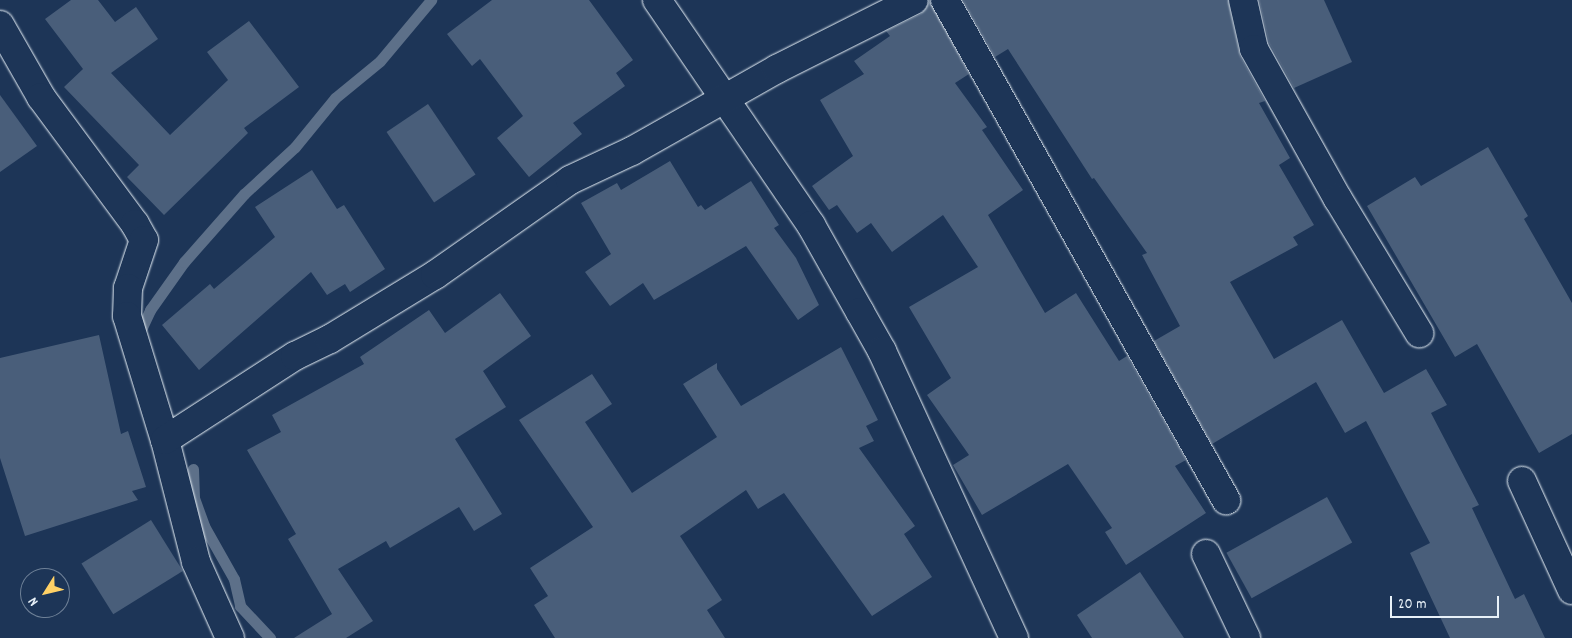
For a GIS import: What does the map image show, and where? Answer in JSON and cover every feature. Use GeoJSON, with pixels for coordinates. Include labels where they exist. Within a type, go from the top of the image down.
{"type":"FeatureCollection","features":[{"type":"Feature","properties":{"kind":"street"},"geometry":{"type":"LineString","coordinates":[[657,0],[812,225],[882,351],[1014,638]]}},
{"type":"Feature","properties":{"kind":"street"},"geometry":{"type":"LineString","coordinates":[[165,440],[295,356],[330,339],[427,280],[570,180],[726,99],[777,68],[914,0]]}},
{"type":"Feature","properties":{"kind":"street"},"geometry":{"type":"LineString","coordinates":[[945,0],[1226,500]]}},
{"type":"Feature","properties":{"kind":"street"},"geometry":{"type":"LineString","coordinates":[[1243,0],[1254,49],[1338,199],[1419,334]]}},
{"type":"Feature","properties":{"kind":"street"},"geometry":{"type":"LineString","coordinates":[[0,25],[41,97],[136,224],[144,240],[128,288],[127,316],[165,440],[196,562],[230,638]]}},
{"type":"Feature","properties":{"kind":"street"},"geometry":{"type":"LineString","coordinates":[[1522,481],[1572,590]]}},
{"type":"Feature","properties":{"kind":"street"},"geometry":{"type":"LineString","coordinates":[[1206,554],[1246,638]]}},
{"type":"Feature","properties":{"kind":"building"},"geometry":{"type":"Polygon","coordinates":[[[71,0],[98,0],[115,22],[136,7],[158,39],[111,73],[170,135],[228,80],[207,52],[249,21],[299,87],[244,128],[248,133],[164,215],[127,177],[139,165],[64,87],[83,69],[45,19],[71,0]]]}},
{"type":"Feature","properties":{"kind":"building"},"geometry":{"type":"Polygon","coordinates":[[[492,0],[589,0],[633,60],[616,73],[625,86],[573,123],[582,134],[529,177],[497,138],[523,116],[480,59],[472,66],[447,34],[492,0]]]}},
{"type":"Feature","properties":{"kind":"building"},"geometry":{"type":"Polygon","coordinates":[[[963,0],[1228,0],[1240,56],[1265,101],[1259,103],[1290,158],[1279,165],[1314,225],[1293,237],[1298,245],[1230,282],[1274,359],[1342,320],[1384,393],[1426,369],[1447,405],[1431,413],[1479,505],[1472,508],[1515,599],[1524,594],[1545,638],[1450,638],[1410,553],[1430,543],[1366,421],[1345,433],[1316,382],[1212,444],[1154,341],[1180,326],[1142,255],[1147,253],[1094,178],[1092,179],[1008,49],[995,57],[963,0]]]}},
{"type":"Feature","properties":{"kind":"building"},"geometry":{"type":"Polygon","coordinates":[[[1259,0],[1324,0],[1352,62],[1294,88],[1269,43],[1259,0]]]}},
{"type":"Feature","properties":{"kind":"building"},"geometry":{"type":"Polygon","coordinates":[[[930,1],[969,74],[955,83],[987,127],[982,130],[1023,190],[988,215],[1045,313],[1076,293],[1119,361],[1127,356],[1186,460],[1175,466],[1206,513],[1126,565],[1105,532],[1112,528],[1068,464],[982,515],[953,465],[969,455],[927,395],[951,378],[909,307],[978,267],[943,215],[892,252],[871,223],[857,233],[837,205],[829,210],[812,186],[853,156],[820,100],[864,74],[854,61],[890,36],[886,31],[921,14],[930,1]]]}},
{"type":"Feature","properties":{"kind":"building"},"geometry":{"type":"Polygon","coordinates":[[[0,95],[37,146],[0,172],[0,95]]]}},
{"type":"Feature","properties":{"kind":"building"},"geometry":{"type":"Polygon","coordinates":[[[428,104],[476,174],[434,202],[387,132],[428,104]]]}},
{"type":"Feature","properties":{"kind":"building"},"geometry":{"type":"Polygon","coordinates":[[[1488,147],[1528,216],[1524,219],[1572,303],[1572,434],[1539,453],[1477,344],[1455,357],[1367,206],[1415,177],[1421,186],[1488,147]]]}},
{"type":"Feature","properties":{"kind":"building"},"geometry":{"type":"Polygon","coordinates":[[[670,161],[698,207],[701,205],[705,210],[751,181],[779,225],[774,228],[796,258],[819,305],[798,320],[746,246],[654,300],[643,283],[610,306],[585,272],[611,254],[581,203],[617,183],[621,190],[670,161]]]}},
{"type":"Feature","properties":{"kind":"building"},"geometry":{"type":"Polygon","coordinates":[[[312,170],[337,209],[344,205],[385,269],[350,292],[345,284],[327,295],[311,272],[199,370],[162,325],[210,284],[214,289],[275,237],[255,207],[312,170]]]}},
{"type":"Feature","properties":{"kind":"building"},"geometry":{"type":"Polygon","coordinates":[[[500,293],[531,336],[483,371],[506,407],[455,439],[502,514],[474,531],[459,507],[390,548],[386,541],[338,569],[373,621],[346,638],[294,638],[332,614],[288,539],[296,534],[247,450],[281,432],[272,415],[364,364],[360,357],[429,310],[445,333],[500,293]]]}},
{"type":"Feature","properties":{"kind":"building"},"geometry":{"type":"Polygon","coordinates":[[[99,335],[121,434],[128,431],[146,487],[132,491],[138,500],[25,536],[0,458],[0,358],[99,335]]]}},
{"type":"Feature","properties":{"kind":"building"},"geometry":{"type":"Polygon","coordinates":[[[841,347],[878,420],[866,426],[874,441],[859,448],[915,526],[904,534],[932,577],[872,616],[784,493],[758,509],[746,490],[680,536],[722,600],[707,610],[725,638],[555,638],[534,605],[548,596],[530,568],[593,527],[519,420],[592,374],[612,404],[585,422],[632,493],[717,437],[683,384],[717,363],[717,369],[741,406],[841,347]]]}},
{"type":"Feature","properties":{"kind":"building"},"geometry":{"type":"Polygon","coordinates":[[[1327,497],[1352,542],[1252,598],[1226,553],[1327,497]]]}},
{"type":"Feature","properties":{"kind":"building"},"geometry":{"type":"Polygon","coordinates":[[[151,520],[183,571],[113,614],[81,563],[151,520]]]}},
{"type":"Feature","properties":{"kind":"building"},"geometry":{"type":"Polygon","coordinates":[[[1140,572],[1184,638],[1092,638],[1077,615],[1140,572]]]}},
{"type":"Feature","properties":{"kind":"waterway"},"geometry":{"type":"LineString","coordinates":[[138,336],[150,310],[184,262],[244,194],[295,147],[335,98],[380,61],[431,0]]}},
{"type":"Feature","properties":{"kind":"waterway"},"geometry":{"type":"LineString","coordinates":[[193,469],[194,498],[204,526],[234,579],[240,606],[270,638]]}}]}
